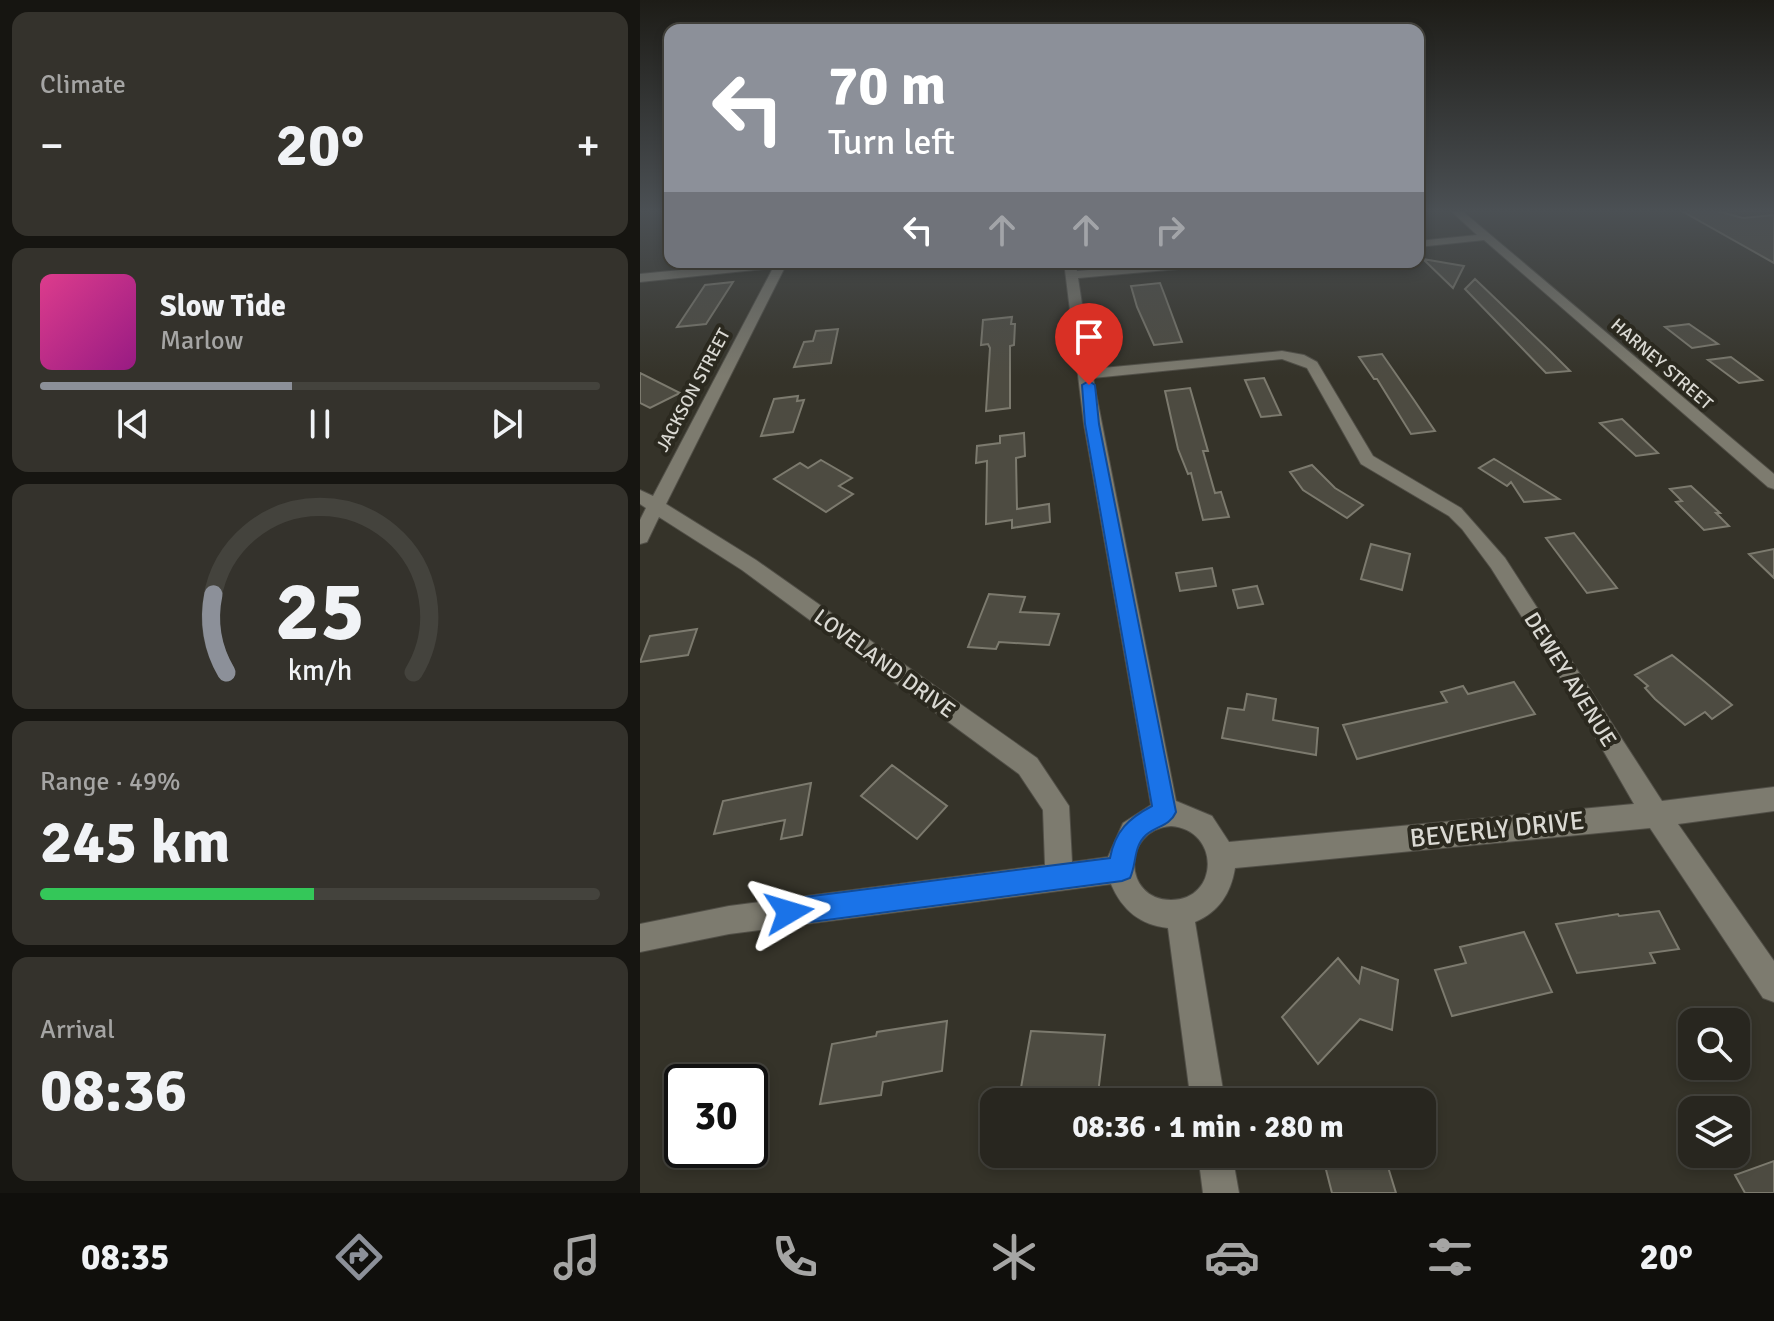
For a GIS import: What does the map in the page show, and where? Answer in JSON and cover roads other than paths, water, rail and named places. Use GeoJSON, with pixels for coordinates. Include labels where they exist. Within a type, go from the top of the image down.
{"type":"FeatureCollection","features":[{"type":"Feature","properties":{"kind":"street","name":"HARNEY STREET"},"geometry":{"type":"LineString","coordinates":[[1520,266],[1774,483]]}},
{"type":"Feature","properties":{"kind":"street"},"geometry":{"type":"LineString","coordinates":[[640,278],[731,268]]}},
{"type":"Feature","properties":{"kind":"street","name":"JACKSON STREET"},"geometry":{"type":"LineString","coordinates":[[640,537],[645,504],[783,268]]}},
{"type":"Feature","properties":{"kind":"street"},"geometry":{"type":"LineString","coordinates":[[1093,268],[1071,269],[1092,424],[1165,812]]}},
{"type":"Feature","properties":{"kind":"street","name":"DEWEY AVENUE"},"geometry":{"type":"LineString","coordinates":[[1086,374],[1274,355],[1299,358],[1312,365],[1367,460],[1447,507],[1468,524],[1498,563],[1658,814],[1774,987]]}},
{"type":"Feature","properties":{"kind":"street","name":"LOVELAND DRIVE"},"geometry":{"type":"LineString","coordinates":[[645,504],[749,565],[1028,766],[1056,806],[1059,877]]}},
{"type":"Feature","properties":{"kind":"street","name":"BEVERLY DRIVE"},"geometry":{"type":"LineString","coordinates":[[1220,856],[1658,814],[1774,799]]}},
{"type":"Feature","properties":{"kind":"street"},"geometry":{"type":"LineString","coordinates":[[1165,812],[1180,812],[1195,817],[1211,833],[1220,856],[1220,871],[1206,899],[1180,915],[1163,915],[1147,910],[1134,899],[1125,885],[1123,853],[1129,838],[1138,826],[1165,812]]}},
{"type":"Feature","properties":{"kind":"street"},"geometry":{"type":"LineString","coordinates":[[640,938],[729,920],[1122,869]]}},
{"type":"Feature","properties":{"kind":"street"},"geometry":{"type":"LineString","coordinates":[[1180,915],[1206,1088]]}},
{"type":"Feature","properties":{"kind":"street"},"geometry":{"type":"LineString","coordinates":[[1217,1168],[1221,1193]]}}]}
